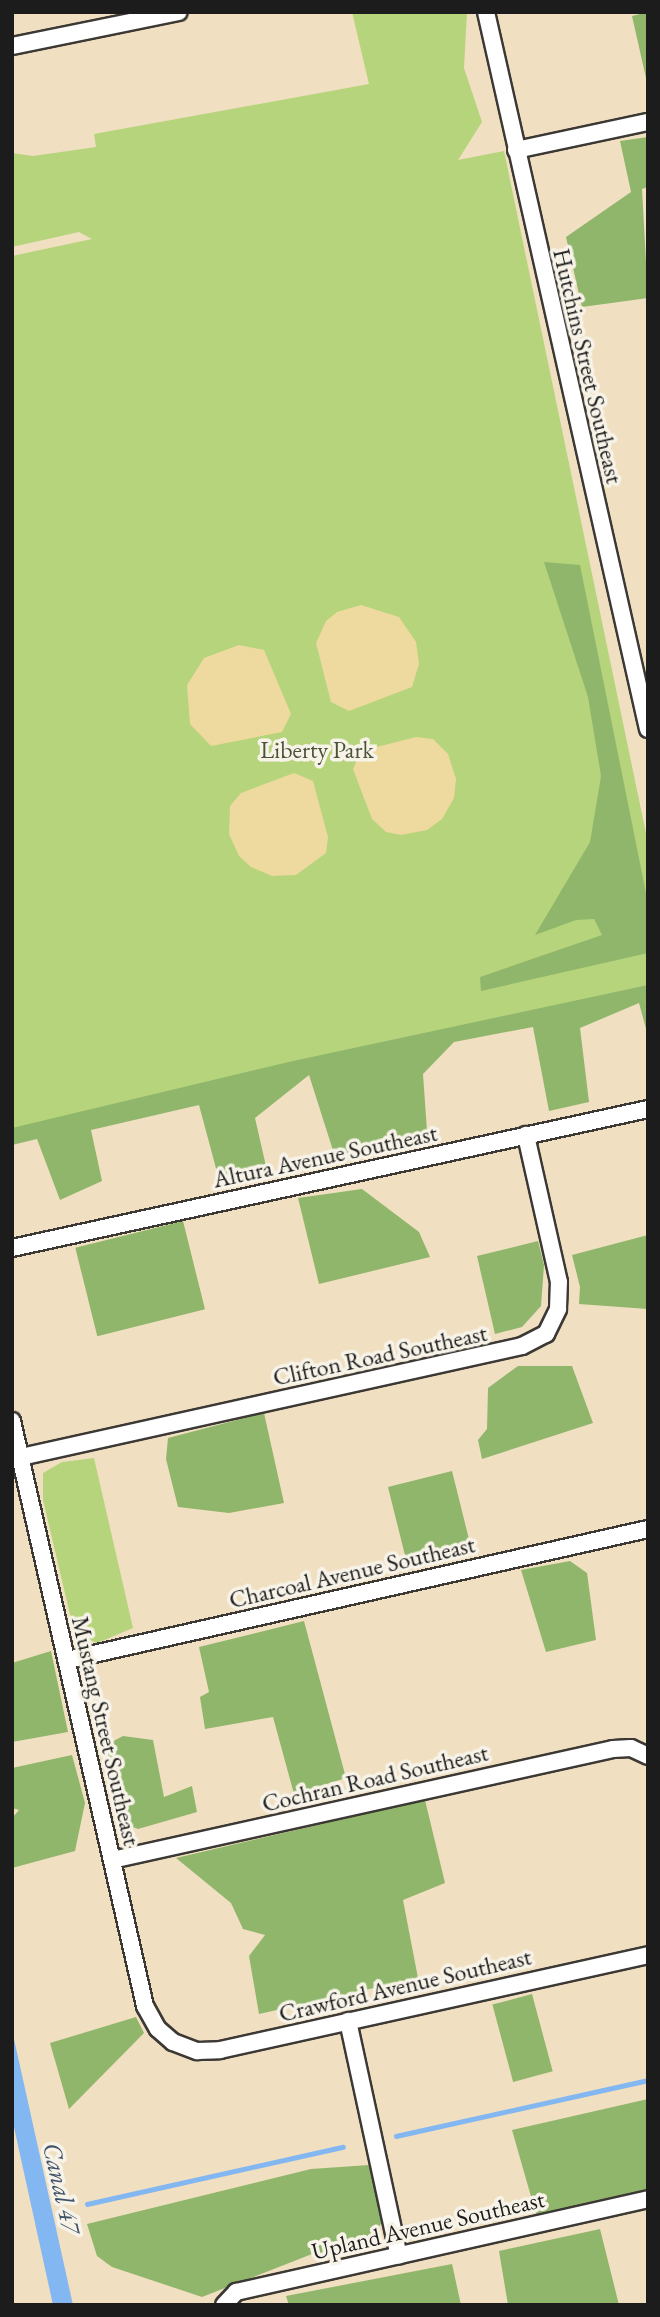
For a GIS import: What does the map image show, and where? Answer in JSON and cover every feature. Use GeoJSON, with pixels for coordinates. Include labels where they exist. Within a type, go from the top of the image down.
{"type":"FeatureCollection","features":[{"type":"Feature","properties":{"kind":"street"},"geometry":{"type":"LineString","coordinates":[[12,46],[179,12]]}},
{"type":"Feature","properties":{"kind":"street","name":"Hutchins Street Southeast"},"geometry":{"type":"LineString","coordinates":[[486,12],[648,729]]}},
{"type":"Feature","properties":{"kind":"street"},"geometry":{"type":"LineString","coordinates":[[516,150],[648,122]]}},
{"type":"Feature","properties":{"kind":"street","name":"Altura Avenue Southeast"},"geometry":{"type":"LineString","coordinates":[[12,1248],[648,1110]]}},
{"type":"Feature","properties":{"kind":"street","name":"Clifton Road Southeast"},"geometry":{"type":"LineString","coordinates":[[21,1457],[522,1346],[546,1334],[558,1309],[559,1282],[526,1135]]}},
{"type":"Feature","properties":{"kind":"street","name":"Mustang Street Southeast"},"geometry":{"type":"LineString","coordinates":[[12,1422],[145,2006],[158,2029],[173,2042]]}},
{"type":"Feature","properties":{"kind":"street","name":"Charcoal Avenue Southeast"},"geometry":{"type":"LineString","coordinates":[[67,1660],[648,1529]]}},
{"type":"Feature","properties":{"kind":"street","name":"Cochran Road Southeast"},"geometry":{"type":"LineString","coordinates":[[112,1860],[613,1749],[631,1748],[648,1756]]}},
{"type":"Feature","properties":{"kind":"street","name":"Crawford Avenue Southeast"},"geometry":{"type":"LineString","coordinates":[[173,2042],[197,2051],[220,2049],[648,1955]]}},
{"type":"Feature","properties":{"kind":"street"},"geometry":{"type":"LineString","coordinates":[[348,2021],[399,2256]]}},
{"type":"Feature","properties":{"kind":"street","name":"Upland Avenue Southeast"},"geometry":{"type":"LineString","coordinates":[[224,2305],[236,2292],[648,2199]]}},
{"type":"Feature","properties":{"kind":"green space","name":"Liberty Park"},"geometry":{"type":"Polygon","coordinates":[[[352,12],[467,12],[464,68],[482,122],[458,160],[504,151],[648,843],[648,986],[12,1136],[12,256],[92,239],[79,232],[12,247],[12,153],[33,156],[96,147],[94,134],[369,84],[352,12]]]}},
{"type":"Feature","properties":{"kind":"green space"},"geometry":{"type":"Polygon","coordinates":[[[648,12],[648,87],[632,16],[648,12]]]}},
{"type":"Feature","properties":{"kind":"green space"},"geometry":{"type":"Polygon","coordinates":[[[648,137],[648,187],[642,189],[648,298],[582,307],[566,237],[631,192],[620,141],[648,137]]]}},
{"type":"Feature","properties":{"kind":"green space"},"geometry":{"type":"Polygon","coordinates":[[[544,562],[580,565],[648,903],[648,953],[481,991],[480,977],[602,935],[594,919],[576,920],[535,935],[590,842],[601,776],[588,697],[544,562]]]}},
{"type":"Feature","properties":{"kind":"green space"},"geometry":{"type":"Polygon","coordinates":[[[648,985],[648,1036],[639,1003],[580,1028],[589,1102],[549,1111],[533,1027],[454,1042],[423,1074],[427,1131],[337,1163],[309,1075],[255,1118],[268,1175],[221,1187],[199,1105],[91,1130],[102,1181],[60,1200],[37,1139],[12,1145],[12,1128],[293,1061],[648,985]]]}},
{"type":"Feature","properties":{"kind":"green space"},"geometry":{"type":"Polygon","coordinates":[[[362,1189],[419,1232],[430,1257],[319,1284],[298,1198],[362,1189]]]}},
{"type":"Feature","properties":{"kind":"green space"},"geometry":{"type":"Polygon","coordinates":[[[183,1221],[205,1309],[97,1336],[75,1248],[183,1221]]]}},
{"type":"Feature","properties":{"kind":"green space"},"geometry":{"type":"Polygon","coordinates":[[[648,1235],[648,1309],[579,1304],[580,1287],[572,1255],[648,1235]]]}},
{"type":"Feature","properties":{"kind":"green space"},"geometry":{"type":"Polygon","coordinates":[[[538,1241],[544,1265],[541,1306],[522,1327],[495,1334],[477,1256],[538,1241]]]}},
{"type":"Feature","properties":{"kind":"green space"},"geometry":{"type":"Polygon","coordinates":[[[518,1366],[572,1366],[593,1423],[482,1459],[478,1440],[487,1429],[488,1388],[518,1366]]]}},
{"type":"Feature","properties":{"kind":"green space"},"geometry":{"type":"Polygon","coordinates":[[[264,1413],[284,1503],[229,1513],[178,1507],[166,1459],[168,1438],[264,1413]]]}},
{"type":"Feature","properties":{"kind":"green space"},"geometry":{"type":"Polygon","coordinates":[[[94,1458],[133,1628],[97,1643],[81,1636],[72,1623],[43,1500],[43,1473],[62,1462],[94,1458]]]}},
{"type":"Feature","properties":{"kind":"green space"},"geometry":{"type":"Polygon","coordinates":[[[452,1471],[472,1550],[408,1566],[388,1487],[452,1471]]]}},
{"type":"Feature","properties":{"kind":"green space"},"geometry":{"type":"Polygon","coordinates":[[[570,1561],[587,1573],[596,1640],[546,1652],[521,1570],[570,1561]]]}},
{"type":"Feature","properties":{"kind":"green space"},"geometry":{"type":"Polygon","coordinates":[[[304,1621],[346,1778],[294,1794],[273,1717],[205,1729],[200,1697],[209,1692],[199,1647],[304,1621]]]}},
{"type":"Feature","properties":{"kind":"green space"},"geometry":{"type":"Polygon","coordinates":[[[51,1651],[68,1732],[12,1742],[12,1663],[51,1651]]]}},
{"type":"Feature","properties":{"kind":"green space"},"geometry":{"type":"Polygon","coordinates":[[[123,1736],[153,1740],[164,1797],[192,1786],[197,1812],[138,1829],[123,1823],[106,1745],[123,1736]]]}},
{"type":"Feature","properties":{"kind":"green space"},"geometry":{"type":"Polygon","coordinates":[[[72,1755],[85,1803],[75,1851],[12,1868],[12,1818],[19,1810],[12,1808],[12,1768],[72,1755]]]}},
{"type":"Feature","properties":{"kind":"green space"},"geometry":{"type":"Polygon","coordinates":[[[425,1800],[445,1883],[403,1900],[418,1978],[259,2014],[249,1956],[265,1935],[243,1929],[231,1903],[176,1858],[425,1800]]]}},
{"type":"Feature","properties":{"kind":"green space"},"geometry":{"type":"Polygon","coordinates":[[[532,1994],[553,2071],[513,2082],[492,2005],[532,1994]]]}},
{"type":"Feature","properties":{"kind":"green space"},"geometry":{"type":"Polygon","coordinates":[[[136,2017],[144,2033],[69,2109],[50,2043],[136,2017]]]}},
{"type":"Feature","properties":{"kind":"green space"},"geometry":{"type":"Polygon","coordinates":[[[648,2099],[648,2189],[536,2214],[512,2130],[648,2099]]]}},
{"type":"Feature","properties":{"kind":"green space"},"geometry":{"type":"Polygon","coordinates":[[[369,2165],[383,2219],[371,2245],[312,2254],[202,2297],[112,2267],[97,2256],[87,2224],[311,2169],[369,2165]]]}},
{"type":"Feature","properties":{"kind":"green space"},"geometry":{"type":"Polygon","coordinates":[[[600,2229],[619,2305],[508,2305],[499,2251],[600,2229]]]}},
{"type":"Feature","properties":{"kind":"green space"},"geometry":{"type":"Polygon","coordinates":[[[452,2264],[461,2305],[289,2305],[286,2296],[452,2264]]]}},
{"type":"Feature","properties":{"kind":"sand"},"geometry":{"type":"Polygon","coordinates":[[[361,605],[399,617],[416,642],[419,664],[412,687],[349,711],[331,702],[316,643],[326,621],[337,612],[361,605]]]}},
{"type":"Feature","properties":{"kind":"sand"},"geometry":{"type":"Polygon","coordinates":[[[239,645],[264,650],[291,714],[282,732],[211,746],[190,724],[187,685],[204,658],[239,645]]]}},
{"type":"Feature","properties":{"kind":"sand"},"geometry":{"type":"Polygon","coordinates":[[[416,737],[433,739],[448,754],[456,779],[454,798],[442,819],[427,830],[401,835],[386,832],[372,819],[353,769],[361,751],[416,737]]]}},
{"type":"Feature","properties":{"kind":"sand"},"geometry":{"type":"Polygon","coordinates":[[[294,773],[313,781],[328,837],[326,853],[296,875],[272,876],[251,867],[239,856],[229,834],[230,806],[241,793],[294,773]]]}},
{"type":"Feature","properties":{"kind":"water"},"geometry":{"type":"Polygon","coordinates":[[[12,2030],[73,2305],[53,2305],[12,2118],[12,2030]]]}},
{"type":"Feature","properties":{"kind":"waterway"},"geometry":{"type":"LineString","coordinates":[[396,2136],[648,2080]]}},
{"type":"Feature","properties":{"kind":"waterway","name":"Canal 47"},"geometry":{"type":"LineString","coordinates":[[87,2204],[343,2147]]}}]}
